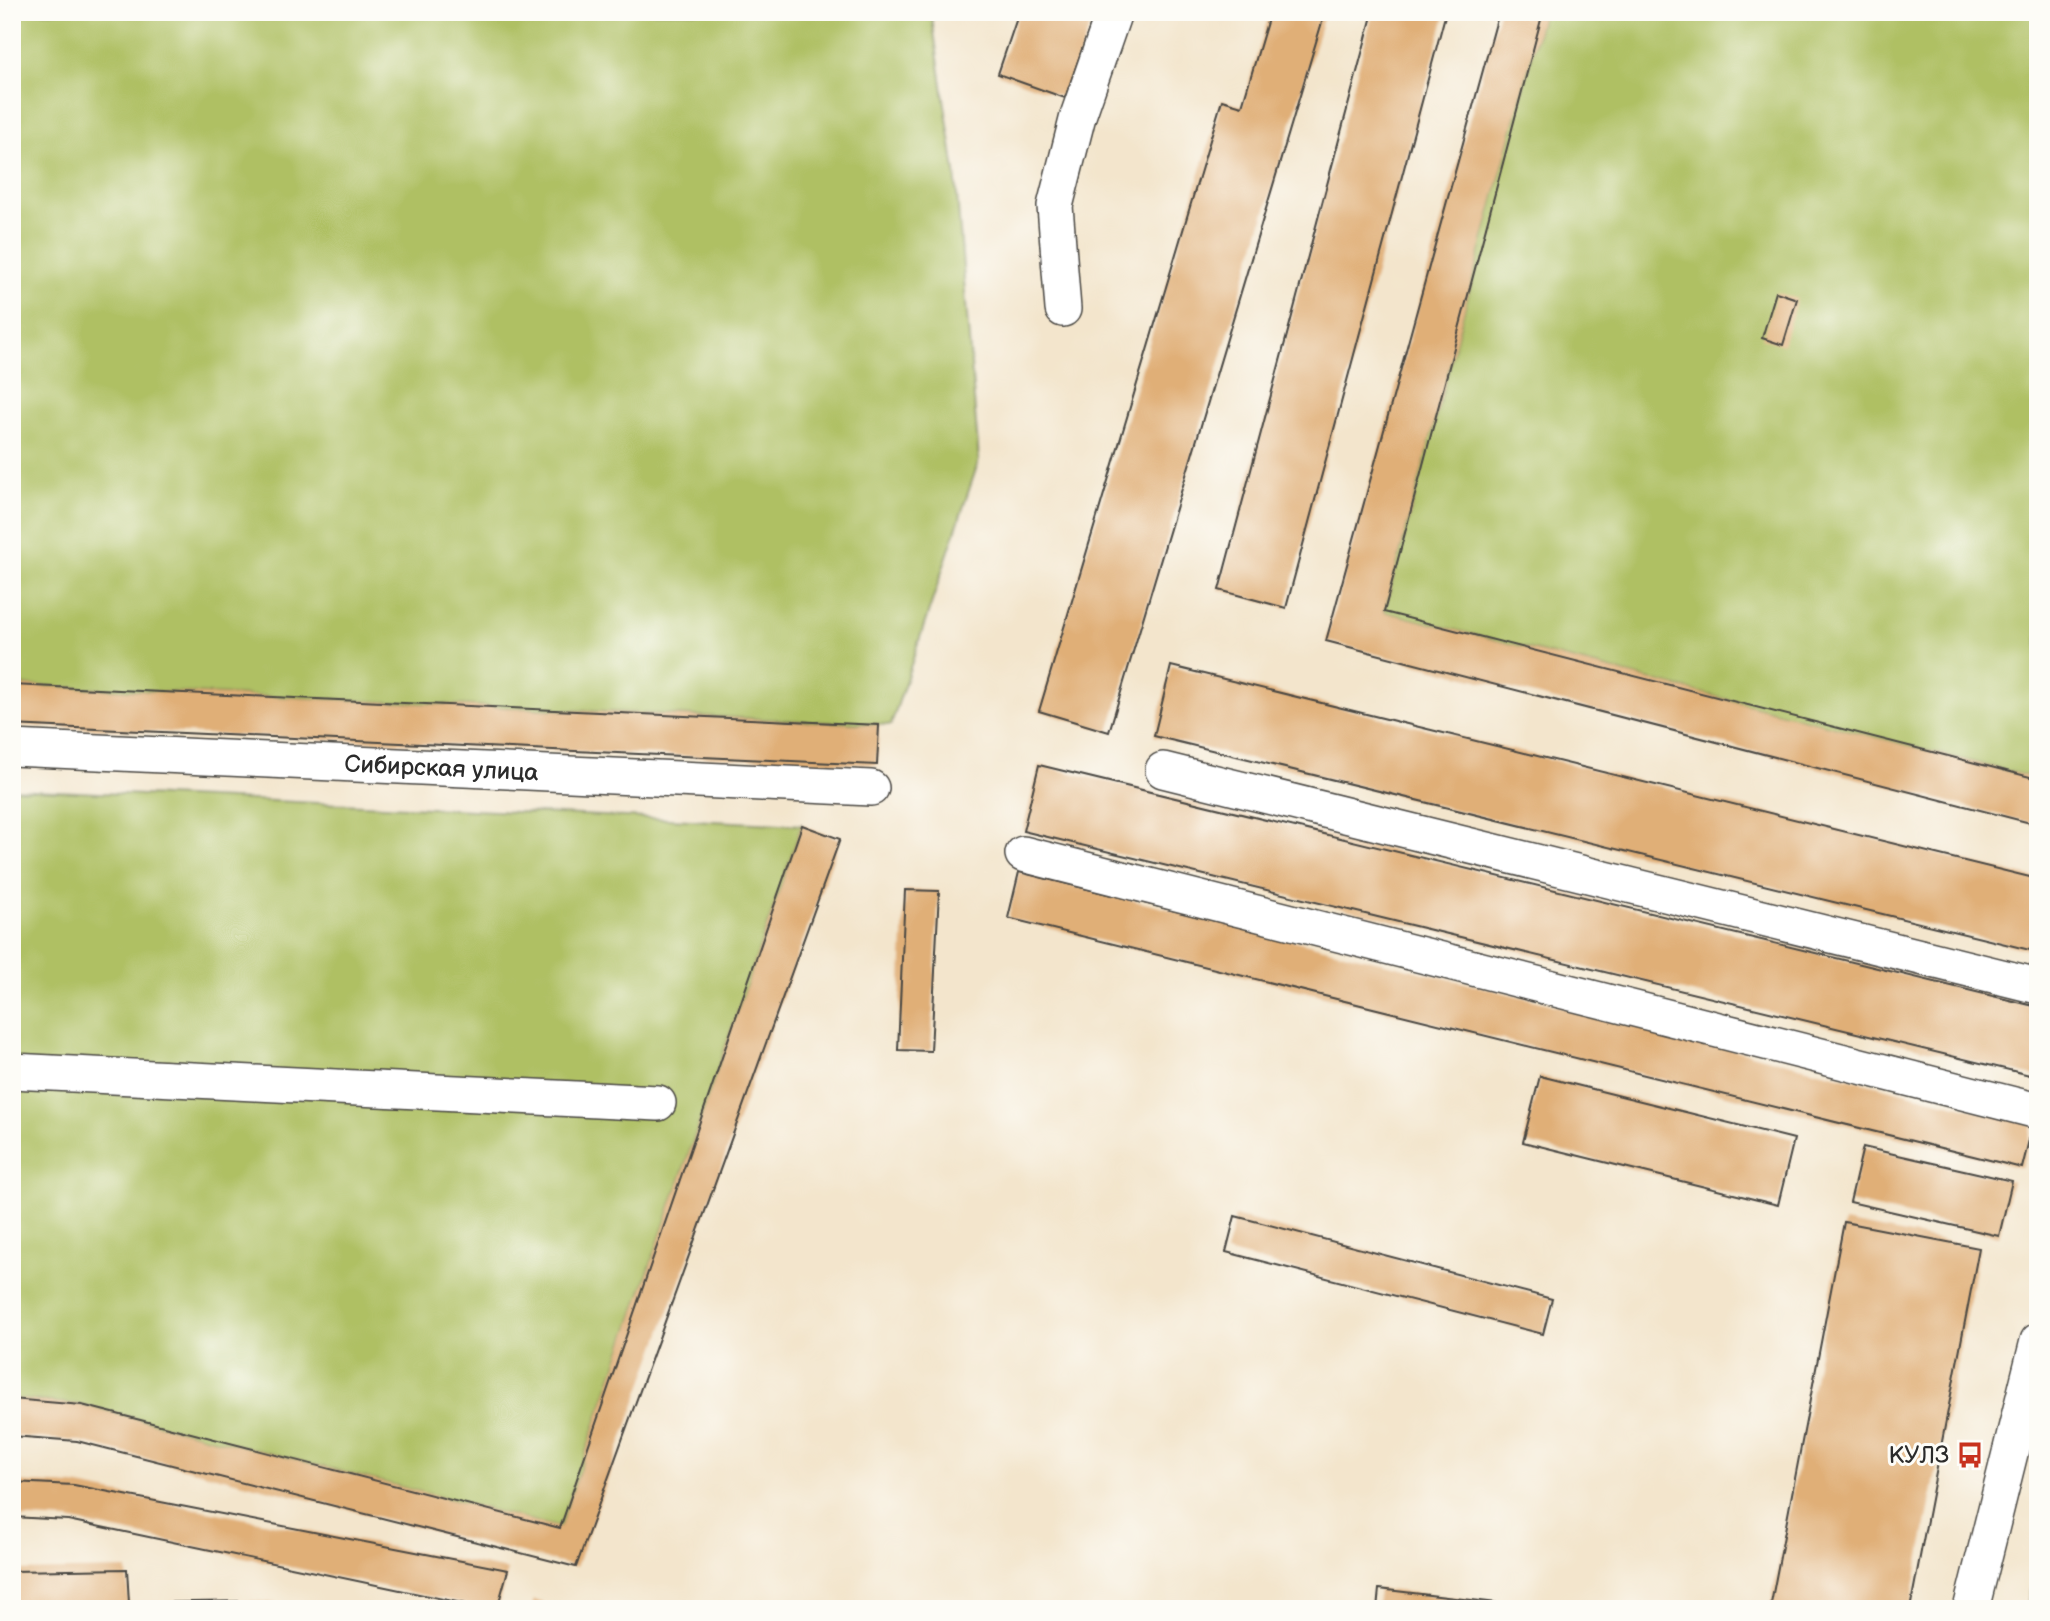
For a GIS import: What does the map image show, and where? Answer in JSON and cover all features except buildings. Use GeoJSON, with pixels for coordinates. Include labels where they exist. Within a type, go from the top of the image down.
{"type":"FeatureCollection","features":[{"type":"Feature","properties":{"kind":"street"},"geometry":{"type":"LineString","coordinates":[[1063,309],[1055,205],[1078,116],[1114,12]]}},
{"type":"Feature","properties":{"kind":"street","name":"Сибирская улица"},"geometry":{"type":"LineString","coordinates":[[12,748],[871,788]]}},
{"type":"Feature","properties":{"kind":"street"},"geometry":{"type":"LineString","coordinates":[[1163,771],[2038,986]]}},
{"type":"Feature","properties":{"kind":"street"},"geometry":{"type":"LineString","coordinates":[[1023,854],[2038,1111]]}},
{"type":"Feature","properties":{"kind":"street"},"geometry":{"type":"LineString","coordinates":[[12,1071],[658,1103]]}},
{"type":"Feature","properties":{"kind":"street"},"geometry":{"type":"LineString","coordinates":[[1971,1609],[2038,1340]]}},
{"type":"Feature","properties":{"kind":"green space"},"geometry":{"type":"Polygon","coordinates":[[[12,12],[931,12],[955,171],[979,460],[891,725],[12,685],[12,12]]]}},
{"type":"Feature","properties":{"kind":"green space"},"geometry":{"type":"Polygon","coordinates":[[[1543,12],[2038,12],[2038,779],[1384,612],[1543,12]]]}},
{"type":"Feature","properties":{"kind":"green space"},"geometry":{"type":"Polygon","coordinates":[[[12,789],[802,825],[560,1528],[82,1405],[12,1399],[12,789]]]}},
{"type":"Feature","properties":{"kind":"green space"},"geometry":{"type":"Polygon","coordinates":[[[2038,1563],[2038,1609],[2026,1609],[2038,1563]]]}},
{"type":"Feature","properties":{"kind":"place","name":"КУЛЗ"},"geometry":{"type":"Point","coordinates":[1970,1455]}}]}
